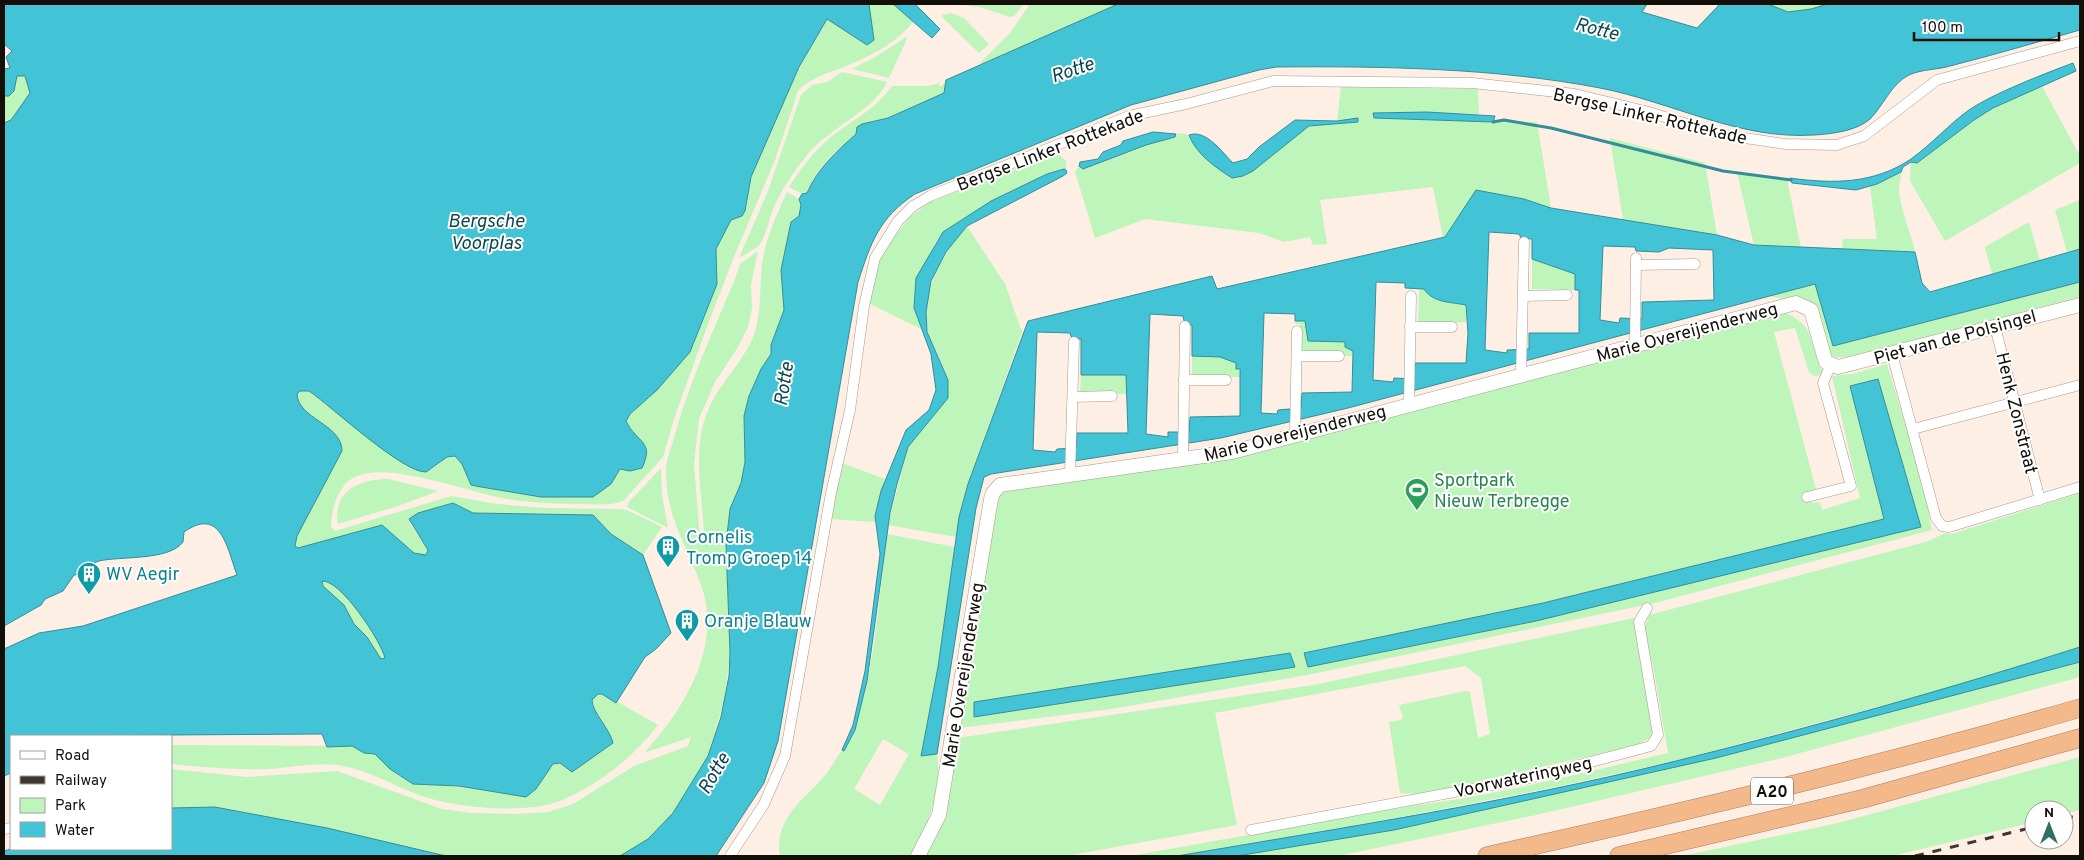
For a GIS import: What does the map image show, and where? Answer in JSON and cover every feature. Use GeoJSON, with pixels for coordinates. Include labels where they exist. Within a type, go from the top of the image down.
{"type":"FeatureCollection","features":[{"type":"Feature","properties":{"kind":"highway","name":"A20"},"geometry":{"type":"LineString","coordinates":[[1487,856],[1754,796],[1912,755],[2080,708]]}},
{"type":"Feature","properties":{"kind":"highway","name":"A20"},"geometry":{"type":"LineString","coordinates":[[1619,856],[1871,796],[2080,738]]}},
{"type":"Feature","properties":{"kind":"street","name":"Bergse Linker Rottekade"},"geometry":{"type":"LineString","coordinates":[[730,856],[764,804],[785,756],[831,493],[850,410],[869,282],[875,258],[883,242],[898,221],[913,206],[930,196],[1130,116],[1186,104],[1273,81],[1472,83],[1575,94],[1649,112],[1718,134],[1785,144],[1837,145],[1864,136],[1937,80],[2080,41]]}},
{"type":"Feature","properties":{"kind":"street"},"geometry":{"type":"LineString","coordinates":[[1522,370],[1524,242]]}},
{"type":"Feature","properties":{"kind":"street"},"geometry":{"type":"LineString","coordinates":[[1635,341],[1636,261],[1695,264]]}},
{"type":"Feature","properties":{"kind":"street"},"geometry":{"type":"LineString","coordinates":[[1523,296],[1567,295]]}},
{"type":"Feature","properties":{"kind":"street"},"geometry":{"type":"LineString","coordinates":[[1409,400],[1411,296]]}},
{"type":"Feature","properties":{"kind":"street","name":"Marie Overeijenderweg"},"geometry":{"type":"LineString","coordinates":[[918,856],[939,815],[993,493],[1000,485],[1071,470],[1183,454],[1232,452],[1295,428],[1635,341],[1796,303],[1811,310],[1824,356],[1831,364]]}},
{"type":"Feature","properties":{"kind":"street","name":"Piet van de Polsingel"},"geometry":{"type":"LineString","coordinates":[[1831,364],[1844,367],[2080,304]]}},
{"type":"Feature","properties":{"kind":"street"},"geometry":{"type":"LineString","coordinates":[[1183,454],[1185,326]]}},
{"type":"Feature","properties":{"kind":"street"},"geometry":{"type":"LineString","coordinates":[[1410,327],[1452,327]]}},
{"type":"Feature","properties":{"kind":"street","name":"Henk Zonstraat"},"geometry":{"type":"LineString","coordinates":[[1995,327],[2040,500]]}},
{"type":"Feature","properties":{"kind":"street"},"geometry":{"type":"LineString","coordinates":[[1295,428],[1298,331]]}},
{"type":"Feature","properties":{"kind":"street"},"geometry":{"type":"LineString","coordinates":[[1071,470],[1074,342]]}},
{"type":"Feature","properties":{"kind":"street"},"geometry":{"type":"LineString","coordinates":[[1892,354],[1936,518],[1942,526],[1949,527],[2080,487]]}},
{"type":"Feature","properties":{"kind":"street"},"geometry":{"type":"LineString","coordinates":[[1297,356],[1339,356]]}},
{"type":"Feature","properties":{"kind":"street"},"geometry":{"type":"LineString","coordinates":[[1807,497],[1850,486],[1823,383],[1831,364]]}},
{"type":"Feature","properties":{"kind":"street"},"geometry":{"type":"LineString","coordinates":[[1184,380],[1226,380]]}},
{"type":"Feature","properties":{"kind":"street"},"geometry":{"type":"LineString","coordinates":[[1913,429],[2080,385]]}},
{"type":"Feature","properties":{"kind":"street"},"geometry":{"type":"LineString","coordinates":[[1073,397],[1112,396]]}},
{"type":"Feature","properties":{"kind":"street","name":"Voorwateringweg"},"geometry":{"type":"LineString","coordinates":[[1251,830],[1530,778],[1651,746],[1658,735],[1639,622],[1646,608]]}},
{"type":"Feature","properties":{"kind":"green space"},"geometry":{"type":"Polygon","coordinates":[[[869,4],[893,4],[914,21],[901,35],[879,51],[817,78],[798,91],[775,160],[733,259],[707,327],[675,416],[663,457],[623,501],[613,504],[602,504],[522,501],[502,498],[408,475],[371,473],[357,476],[350,480],[340,491],[334,505],[331,521],[331,528],[335,531],[451,496],[497,504],[545,508],[619,509],[627,510],[662,527],[643,555],[611,534],[593,515],[473,513],[453,503],[418,513],[409,522],[428,550],[426,555],[414,553],[382,525],[309,547],[298,548],[295,546],[297,536],[342,451],[298,402],[297,394],[300,391],[308,391],[393,456],[432,469],[447,457],[454,456],[462,464],[471,485],[541,497],[611,484],[620,469],[630,471],[647,447],[632,433],[625,422],[630,414],[690,352],[717,284],[716,249],[731,220],[738,217],[746,207],[752,175],[796,75],[827,18],[867,45],[874,40],[869,4]]]}},
{"type":"Feature","properties":{"kind":"green space"},"geometry":{"type":"Polygon","coordinates":[[[953,4],[1024,4],[1014,16],[1010,17],[980,7],[953,4]]]}},
{"type":"Feature","properties":{"kind":"green space"},"geometry":{"type":"Polygon","coordinates":[[[1030,4],[1118,4],[991,61],[979,64],[1010,33],[1030,4]]]}},
{"type":"Feature","properties":{"kind":"green space"},"geometry":{"type":"Polygon","coordinates":[[[1768,4],[1828,4],[1798,12],[1790,12],[1782,11],[1768,4]]]}},
{"type":"Feature","properties":{"kind":"green space"},"geometry":{"type":"Polygon","coordinates":[[[951,13],[964,18],[989,44],[979,53],[942,17],[942,15],[951,13]]]}},
{"type":"Feature","properties":{"kind":"green space"},"geometry":{"type":"Polygon","coordinates":[[[908,36],[889,78],[852,69],[875,57],[908,36]]]}},
{"type":"Feature","properties":{"kind":"green space"},"geometry":{"type":"Polygon","coordinates":[[[842,72],[887,82],[872,102],[828,135],[808,154],[780,194],[761,242],[755,249],[739,258],[768,191],[801,95],[812,85],[827,82],[842,72]]]}},
{"type":"Feature","properties":{"kind":"green space"},"geometry":{"type":"Polygon","coordinates":[[[17,76],[25,76],[30,93],[11,120],[4,123],[4,96],[17,76]]]}},
{"type":"Feature","properties":{"kind":"green space"},"geometry":{"type":"Polygon","coordinates":[[[946,80],[944,93],[888,118],[862,124],[852,137],[823,164],[807,193],[802,194],[789,187],[803,166],[820,147],[872,107],[892,86],[928,86],[940,83],[939,86],[942,86],[946,80]]]}},
{"type":"Feature","properties":{"kind":"green space"},"geometry":{"type":"Polygon","coordinates":[[[2042,86],[2080,156],[2080,163],[1945,241],[1910,181],[1911,162],[1917,163],[1993,108],[2042,86]]]}},
{"type":"Feature","properties":{"kind":"green space"},"geometry":{"type":"Polygon","coordinates":[[[1341,87],[1478,89],[1479,114],[1394,113],[1427,118],[1537,122],[1551,208],[1524,199],[1443,238],[1433,187],[1320,200],[1327,244],[1313,245],[1310,237],[1284,242],[1259,233],[1145,219],[1095,238],[1075,172],[1079,166],[1084,169],[1146,145],[1175,137],[1179,133],[1189,135],[1201,154],[1226,174],[1232,178],[1243,176],[1309,126],[1358,118],[1337,121],[1341,87]]]}},
{"type":"Feature","properties":{"kind":"green space"},"geometry":{"type":"Polygon","coordinates":[[[1610,138],[1705,163],[1717,235],[1623,220],[1610,138]]]}},
{"type":"Feature","properties":{"kind":"green space"},"geometry":{"type":"Polygon","coordinates":[[[1056,152],[1066,161],[1066,170],[1052,172],[1009,192],[943,232],[935,243],[914,308],[921,329],[870,304],[878,262],[885,248],[910,217],[930,202],[1056,152]]]}},
{"type":"Feature","properties":{"kind":"green space"},"geometry":{"type":"Polygon","coordinates":[[[1903,167],[1899,187],[1900,198],[1915,252],[1842,249],[1843,239],[1877,239],[1870,187],[1901,172],[1903,167]]]}},
{"type":"Feature","properties":{"kind":"green space"},"geometry":{"type":"Polygon","coordinates":[[[1737,172],[1787,179],[1801,248],[1754,245],[1737,172]]]}},
{"type":"Feature","properties":{"kind":"green space"},"geometry":{"type":"Polygon","coordinates":[[[787,192],[799,199],[801,205],[799,216],[791,222],[781,270],[784,310],[771,345],[771,354],[761,369],[749,396],[744,416],[745,462],[741,483],[730,509],[726,544],[730,653],[725,697],[708,756],[673,813],[648,839],[620,856],[446,856],[245,812],[215,807],[172,808],[172,769],[247,777],[337,771],[442,809],[471,813],[516,814],[548,812],[573,804],[634,766],[688,746],[691,737],[644,753],[686,696],[704,652],[707,629],[706,606],[700,582],[677,529],[669,502],[667,462],[688,394],[740,264],[758,251],[751,285],[752,308],[748,327],[738,347],[715,382],[699,419],[694,465],[700,538],[704,538],[699,468],[701,433],[713,400],[741,359],[755,332],[762,264],[772,227],[787,192]]]}},
{"type":"Feature","properties":{"kind":"green space"},"geometry":{"type":"Polygon","coordinates":[[[2080,200],[2080,249],[2067,252],[2055,210],[2080,200]]]}},
{"type":"Feature","properties":{"kind":"green space"},"geometry":{"type":"Polygon","coordinates":[[[2029,222],[2040,261],[1992,274],[1985,247],[2029,222]]]}},
{"type":"Feature","properties":{"kind":"green space"},"geometry":{"type":"Polygon","coordinates":[[[967,226],[1005,284],[1022,332],[968,484],[956,537],[888,525],[908,447],[948,397],[940,361],[927,331],[927,302],[935,274],[967,226]]]}},
{"type":"Feature","properties":{"kind":"green space"},"geometry":{"type":"Polygon","coordinates":[[[1532,259],[1575,274],[1575,290],[1532,289],[1532,259]]]}},
{"type":"Feature","properties":{"kind":"green space"},"geometry":{"type":"Polygon","coordinates":[[[2080,282],[2080,297],[1849,357],[1834,357],[1830,354],[1797,302],[1769,296],[1816,284],[1833,346],[2080,282]]]}},
{"type":"Feature","properties":{"kind":"green space"},"geometry":{"type":"Polygon","coordinates":[[[1419,289],[1424,289],[1428,294],[1437,299],[1466,305],[1466,322],[1418,325],[1419,289]]]}},
{"type":"Feature","properties":{"kind":"green space","name":"Sportpark Nieuw Terbregge"},"geometry":{"type":"Polygon","coordinates":[[[1783,312],[1803,324],[1808,331],[1825,375],[1814,376],[1809,372],[1795,328],[1774,332],[1817,493],[1810,495],[1812,503],[1820,502],[1822,510],[1860,498],[1832,376],[1852,374],[1887,364],[1931,510],[1928,511],[1932,530],[1655,603],[1307,675],[1111,709],[959,728],[996,500],[1000,492],[1239,452],[1783,312]],[[1850,386],[1885,519],[1543,603],[1304,653],[1308,666],[1536,621],[1920,527],[1850,386]],[[1290,654],[974,702],[974,716],[1290,654]]]}},
{"type":"Feature","properties":{"kind":"green space"},"geometry":{"type":"Polygon","coordinates":[[[1295,321],[1305,321],[1306,327],[1345,342],[1353,351],[1352,356],[1299,353],[1300,324],[1296,324],[1295,321]]]}},
{"type":"Feature","properties":{"kind":"green space"},"geometry":{"type":"Polygon","coordinates":[[[1192,356],[1215,356],[1229,360],[1239,369],[1240,377],[1192,376],[1192,356]]]}},
{"type":"Feature","properties":{"kind":"green space"},"geometry":{"type":"Polygon","coordinates":[[[1081,375],[1126,375],[1127,394],[1080,394],[1081,375]]]}},
{"type":"Feature","properties":{"kind":"green space"},"geometry":{"type":"Polygon","coordinates":[[[839,462],[885,479],[875,522],[829,519],[839,462]]]}},
{"type":"Feature","properties":{"kind":"green space"},"geometry":{"type":"Polygon","coordinates":[[[661,468],[662,495],[668,528],[627,507],[628,503],[661,468]]]}},
{"type":"Feature","properties":{"kind":"green space"},"geometry":{"type":"Polygon","coordinates":[[[388,479],[438,491],[398,506],[338,524],[337,512],[339,503],[344,495],[359,484],[388,479]]]}},
{"type":"Feature","properties":{"kind":"green space"},"geometry":{"type":"Polygon","coordinates":[[[2080,493],[2080,647],[1975,681],[1671,762],[1546,789],[1364,824],[1177,856],[1130,856],[1476,796],[1668,753],[1654,671],[1645,633],[1645,626],[1649,615],[1929,541],[1945,533],[1952,534],[2080,493]]]}},
{"type":"Feature","properties":{"kind":"green space"},"geometry":{"type":"Polygon","coordinates":[[[887,534],[955,547],[938,667],[921,756],[937,754],[938,767],[936,793],[924,832],[913,856],[780,856],[779,844],[784,823],[797,805],[826,774],[842,750],[844,751],[863,701],[874,645],[887,534]],[[883,739],[854,789],[880,805],[909,754],[883,739]]]}},
{"type":"Feature","properties":{"kind":"green space"},"geometry":{"type":"Polygon","coordinates":[[[322,581],[327,581],[336,588],[362,615],[376,636],[386,658],[381,660],[371,642],[354,624],[344,605],[323,586],[322,581]]]}},
{"type":"Feature","properties":{"kind":"green space"},"geometry":{"type":"Polygon","coordinates":[[[1639,617],[1654,736],[1634,746],[1422,794],[1400,793],[1389,722],[1401,720],[1403,717],[1399,705],[1466,691],[1470,692],[1478,738],[1490,734],[1481,678],[1465,666],[1215,713],[1237,825],[1066,856],[924,856],[957,738],[1313,685],[1639,617]]]}},
{"type":"Feature","properties":{"kind":"green space"},"geometry":{"type":"Polygon","coordinates":[[[2080,662],[2080,677],[1782,758],[1536,815],[1338,856],[1237,856],[1394,830],[1716,758],[2080,662]]]}},
{"type":"Feature","properties":{"kind":"green space"},"geometry":{"type":"Polygon","coordinates":[[[598,693],[602,693],[658,725],[637,749],[600,780],[572,796],[542,806],[508,809],[453,804],[422,796],[370,774],[337,765],[319,764],[254,769],[172,764],[172,745],[352,746],[364,753],[375,754],[390,769],[408,781],[490,790],[546,773],[556,763],[564,765],[594,708],[592,700],[598,693]]]}},
{"type":"Feature","properties":{"kind":"green space"},"geometry":{"type":"Polygon","coordinates":[[[2080,757],[2080,810],[2074,812],[2074,800],[2024,800],[2024,824],[1892,856],[1682,856],[1838,823],[2080,757]]]}},
{"type":"Feature","properties":{"kind":"water","name":"Bergsche Voorplas"},"geometry":{"type":"Polygon","coordinates":[[[4,4],[869,4],[874,40],[867,45],[827,19],[799,67],[751,177],[745,211],[742,216],[731,220],[716,249],[717,284],[690,352],[657,390],[630,414],[626,421],[646,447],[647,452],[642,468],[630,471],[620,469],[611,484],[593,497],[541,497],[471,485],[462,464],[455,456],[447,457],[426,472],[415,469],[385,451],[309,391],[300,391],[297,394],[299,403],[304,410],[335,434],[340,442],[342,451],[297,536],[295,546],[298,548],[382,525],[414,553],[426,555],[428,550],[409,519],[418,513],[453,503],[473,513],[593,515],[611,534],[643,555],[671,633],[656,649],[645,657],[616,703],[602,694],[598,694],[592,700],[595,710],[613,743],[572,772],[560,763],[553,764],[536,789],[526,797],[459,786],[413,784],[390,769],[375,754],[364,753],[352,746],[327,747],[322,734],[10,735],[10,773],[4,776],[4,649],[39,633],[83,626],[237,575],[221,534],[214,527],[206,524],[196,525],[184,532],[183,542],[167,552],[144,557],[99,561],[88,565],[89,573],[74,575],[63,591],[45,599],[41,605],[4,626],[4,123],[11,120],[30,93],[25,76],[17,76],[14,91],[9,96],[4,96],[4,69],[10,68],[6,57],[12,51],[4,44],[4,4]],[[322,581],[323,586],[344,605],[354,624],[367,637],[381,659],[385,658],[368,626],[349,600],[330,583],[322,581]]]}},
{"type":"Feature","properties":{"kind":"water"},"geometry":{"type":"Polygon","coordinates":[[[893,4],[915,4],[940,29],[932,38],[893,4]]]}},
{"type":"Feature","properties":{"kind":"water","name":"Rotte"},"geometry":{"type":"Polygon","coordinates":[[[1118,4],[1647,4],[1642,12],[1697,28],[1720,4],[1768,4],[1788,12],[1811,9],[1828,4],[2080,4],[2080,30],[1966,62],[1909,75],[1892,89],[1875,113],[1865,123],[1844,131],[1814,135],[1786,135],[1759,132],[1706,119],[1627,94],[1561,81],[1480,72],[1398,68],[1276,67],[1131,105],[915,194],[893,212],[878,232],[867,255],[858,282],[778,741],[764,783],[716,856],[620,856],[648,839],[673,813],[708,756],[721,717],[729,676],[730,653],[726,544],[730,509],[741,483],[745,462],[744,416],[749,396],[761,369],[771,354],[771,345],[784,310],[781,270],[791,222],[799,216],[801,205],[799,199],[802,194],[807,193],[816,176],[828,161],[856,134],[857,127],[888,118],[944,93],[946,80],[1118,4]]]}},
{"type":"Feature","properties":{"kind":"water"},"geometry":{"type":"Polygon","coordinates":[[[2073,63],[2076,71],[1993,108],[1917,163],[1911,162],[1903,167],[1901,172],[1877,184],[1856,190],[1792,183],[1790,178],[1837,181],[1868,178],[1883,173],[1911,159],[1969,110],[1979,104],[2020,84],[2073,63]]]}},
{"type":"Feature","properties":{"kind":"water"},"geometry":{"type":"Polygon","coordinates":[[[1427,112],[1495,116],[1493,122],[1374,118],[1373,113],[1427,112]]]}},
{"type":"Feature","properties":{"kind":"water"},"geometry":{"type":"Polygon","coordinates":[[[1358,118],[1358,122],[1309,126],[1253,171],[1243,176],[1232,178],[1201,154],[1189,135],[1202,135],[1207,138],[1233,163],[1247,159],[1259,147],[1295,120],[1337,121],[1358,118]]]}},
{"type":"Feature","properties":{"kind":"water"},"geometry":{"type":"Polygon","coordinates":[[[1153,132],[1176,134],[1175,137],[1146,145],[1083,169],[1079,166],[1080,162],[1098,159],[1103,152],[1121,145],[1123,141],[1153,132]]]}},
{"type":"Feature","properties":{"kind":"water"},"geometry":{"type":"Polygon","coordinates":[[[1064,169],[1067,173],[1063,176],[967,226],[946,252],[931,281],[926,312],[927,332],[948,380],[948,398],[908,447],[897,484],[890,513],[867,681],[855,730],[844,751],[842,750],[853,725],[865,671],[880,554],[875,516],[881,491],[906,430],[929,410],[936,390],[931,354],[914,308],[916,278],[943,232],[991,201],[1047,174],[1064,169]]]}},
{"type":"Feature","properties":{"kind":"water"},"geometry":{"type":"Polygon","coordinates":[[[1476,190],[1524,199],[1551,208],[1717,235],[1754,245],[1915,252],[1922,283],[1930,292],[2080,249],[2080,282],[1833,346],[1815,284],[1348,408],[1221,438],[991,474],[984,477],[976,508],[937,754],[921,756],[938,667],[959,517],[968,484],[1028,321],[1212,276],[1217,289],[1445,237],[1476,190]],[[1489,232],[1485,350],[1507,353],[1507,350],[1529,349],[1529,333],[1579,333],[1579,290],[1575,290],[1575,274],[1532,259],[1532,239],[1521,238],[1519,234],[1489,232]],[[1603,246],[1600,320],[1619,323],[1620,318],[1642,319],[1642,302],[1714,300],[1713,250],[1669,248],[1659,252],[1636,251],[1635,247],[1603,246]],[[1376,282],[1373,380],[1393,382],[1394,378],[1414,379],[1415,363],[1466,363],[1468,333],[1466,305],[1437,299],[1428,294],[1424,289],[1405,288],[1405,283],[1376,282]],[[1264,313],[1261,413],[1277,414],[1278,410],[1301,408],[1302,393],[1352,392],[1353,351],[1345,347],[1345,342],[1308,341],[1305,321],[1295,321],[1295,314],[1264,313]],[[1150,314],[1146,434],[1168,437],[1168,432],[1189,432],[1190,417],[1240,416],[1240,369],[1236,369],[1236,363],[1220,357],[1192,356],[1192,325],[1185,325],[1183,316],[1150,314]],[[1037,332],[1033,450],[1055,452],[1057,449],[1076,448],[1077,433],[1128,433],[1126,375],[1081,375],[1081,339],[1072,339],[1070,333],[1037,332]]]}},
{"type":"Feature","properties":{"kind":"water"},"geometry":{"type":"Polygon","coordinates":[[[1878,379],[1921,527],[1536,621],[1308,667],[1304,653],[1543,603],[1884,519],[1850,386],[1878,379]]]}},
{"type":"Feature","properties":{"kind":"water"},"geometry":{"type":"Polygon","coordinates":[[[2080,647],[2080,662],[1716,758],[1394,830],[1237,856],[1177,856],[1425,814],[1549,790],[1672,762],[1826,722],[2080,647]]]}},
{"type":"Feature","properties":{"kind":"water"},"geometry":{"type":"Polygon","coordinates":[[[1290,653],[1295,667],[974,717],[974,702],[1290,653]]]}},
{"type":"Feature","properties":{"kind":"water"},"geometry":{"type":"Polygon","coordinates":[[[215,807],[327,828],[446,856],[4,856],[4,851],[10,849],[172,850],[172,808],[215,807]]]}},
{"type":"Feature","properties":{"kind":"waterway"},"geometry":{"type":"LineString","coordinates":[[1493,122],[1504,120],[1551,128],[1723,171],[1791,180]]}},
{"type":"Feature","properties":{"kind":"railway"},"geometry":{"type":"LineString","coordinates":[[2074,816],[2080,815]]}},
{"type":"Feature","properties":{"kind":"railway"},"geometry":{"type":"LineString","coordinates":[[1915,856],[2024,829]]}},
{"type":"Feature","properties":{"kind":"place","name":"Sportpark Nieuw Terbregge"},"geometry":{"type":"Point","coordinates":[1417,511]}},
{"type":"Feature","properties":{"kind":"place","name":"Cornelis Tromp Groep 14"},"geometry":{"type":"Point","coordinates":[668,568]}},
{"type":"Feature","properties":{"kind":"place","name":"WV Aegir"},"geometry":{"type":"Point","coordinates":[89,595]}},
{"type":"Feature","properties":{"kind":"place","name":"Oranje Blauw"},"geometry":{"type":"Point","coordinates":[687,642]}}]}
